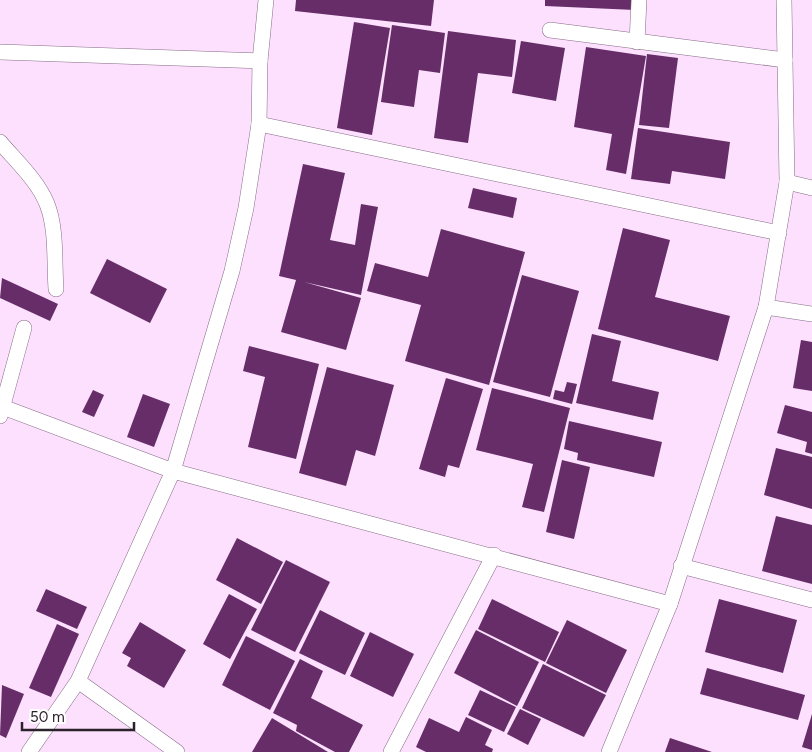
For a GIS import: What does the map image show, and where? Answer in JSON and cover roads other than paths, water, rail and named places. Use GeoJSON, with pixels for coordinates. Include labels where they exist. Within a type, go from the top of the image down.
{"type":"FeatureCollection","features":[{"type":"Feature","properties":{"kind":"street"},"geometry":{"type":"LineString","coordinates":[[29,752],[78,681],[173,471],[232,271],[246,208],[259,124],[260,61],[266,0]]}},
{"type":"Feature","properties":{"kind":"street"},"geometry":{"type":"LineString","coordinates":[[638,42],[639,0]]}},
{"type":"Feature","properties":{"kind":"street"},"geometry":{"type":"LineString","coordinates":[[609,752],[670,604],[766,307],[788,182],[784,0]]}},
{"type":"Feature","properties":{"kind":"street"},"geometry":{"type":"LineString","coordinates":[[550,30],[785,60]]}},
{"type":"Feature","properties":{"kind":"street"},"geometry":{"type":"LineString","coordinates":[[0,52],[260,61]]}},
{"type":"Feature","properties":{"kind":"street"},"geometry":{"type":"LineString","coordinates":[[259,124],[780,233]]}},
{"type":"Feature","properties":{"kind":"street"},"geometry":{"type":"LineString","coordinates":[[0,142],[38,188],[46,202],[50,215],[56,289]]}},
{"type":"Feature","properties":{"kind":"street"},"geometry":{"type":"LineString","coordinates":[[788,182],[812,188]]}},
{"type":"Feature","properties":{"kind":"street"},"geometry":{"type":"LineString","coordinates":[[766,307],[812,314]]}},
{"type":"Feature","properties":{"kind":"street"},"geometry":{"type":"LineString","coordinates":[[24,328],[1,410],[173,471],[494,555],[670,604]]}},
{"type":"Feature","properties":{"kind":"street"},"geometry":{"type":"LineString","coordinates":[[391,752],[494,555]]}},
{"type":"Feature","properties":{"kind":"street"},"geometry":{"type":"LineString","coordinates":[[681,566],[812,600]]}},
{"type":"Feature","properties":{"kind":"street"},"geometry":{"type":"LineString","coordinates":[[78,681],[177,752]]}}]}
